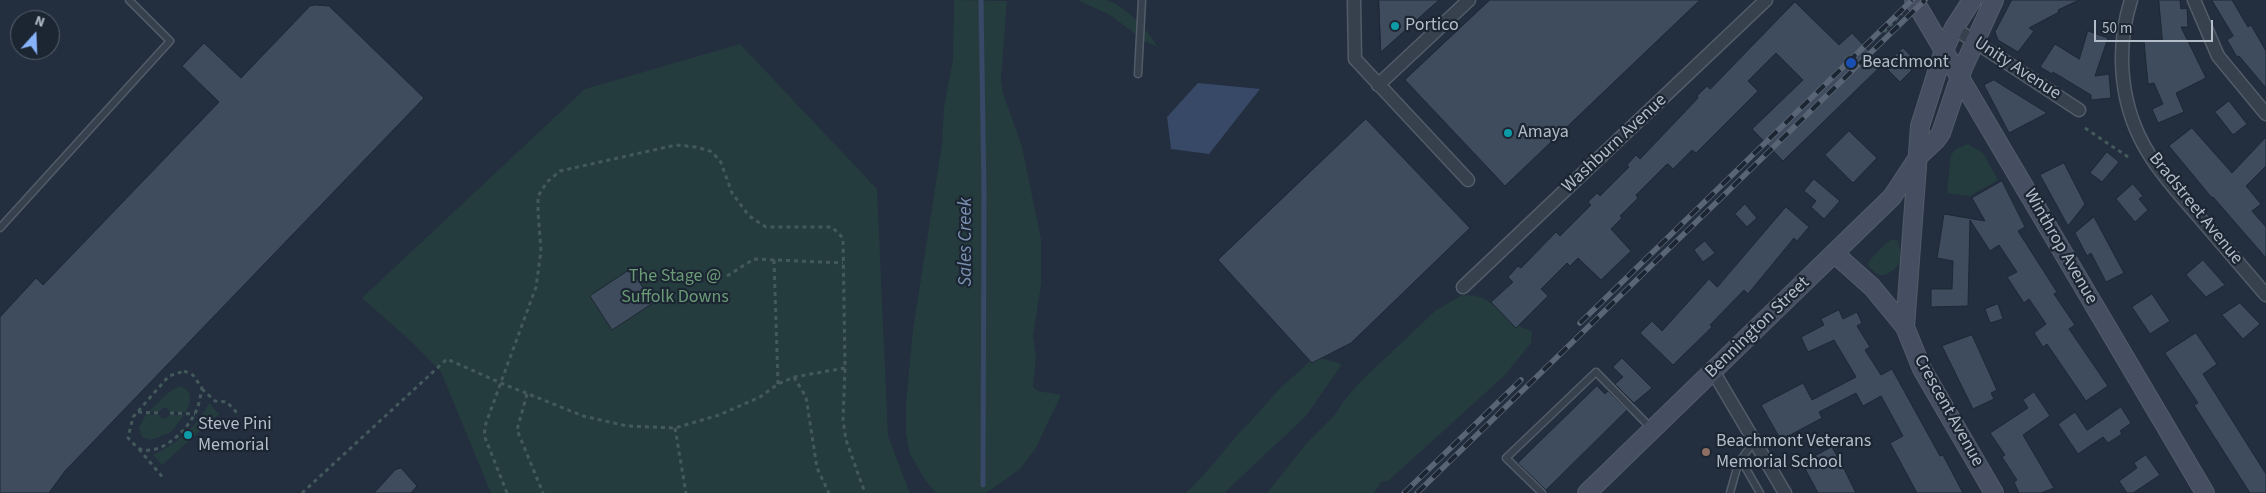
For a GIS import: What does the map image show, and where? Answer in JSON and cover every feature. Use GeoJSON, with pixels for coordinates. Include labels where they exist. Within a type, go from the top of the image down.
{"type":"FeatureCollection","features":[{"type":"Feature","properties":{"kind":"street"},"geometry":{"type":"LineString","coordinates":[[1354,0],[1355,59],[1468,180]]}},
{"type":"Feature","properties":{"kind":"street"},"geometry":{"type":"LineString","coordinates":[[1378,85],[1469,0]]}},
{"type":"Feature","properties":{"kind":"street","name":"Washburn Avenue"},"geometry":{"type":"LineString","coordinates":[[1463,287],[1766,0]]}},
{"type":"Feature","properties":{"kind":"street","name":"Winthrop Avenue"},"geometry":{"type":"LineString","coordinates":[[1914,0],[2205,493]]}},
{"type":"Feature","properties":{"kind":"street"},"geometry":{"type":"LineString","coordinates":[[1919,156],[1920,126],[1944,50],[1954,28],[1972,0]]}},
{"type":"Feature","properties":{"kind":"street","name":"Bennington Street"},"geometry":{"type":"LineString","coordinates":[[1587,493],[1892,197],[1919,156],[1936,140],[1960,77],[1994,0]]}},
{"type":"Feature","properties":{"kind":"street","name":"Bradstreet Avenue"},"geometry":{"type":"LineString","coordinates":[[2131,0],[2123,36],[2122,66],[2126,97],[2140,138],[2149,155],[2167,180],[2266,295]]}},
{"type":"Feature","properties":{"kind":"street"},"geometry":{"type":"LineString","coordinates":[[2194,0],[2218,56],[2266,114]]}},
{"type":"Feature","properties":{"kind":"street","name":"Unity Avenue"},"geometry":{"type":"LineString","coordinates":[[1954,28],[2079,110]]}},
{"type":"Feature","properties":{"kind":"street","name":"Crescent Avenue"},"geometry":{"type":"LineString","coordinates":[[1905,327],[1919,156]]}},
{"type":"Feature","properties":{"kind":"street","name":"Crescent Avenue"},"geometry":{"type":"LineString","coordinates":[[1835,254],[1872,287],[1905,327],[1922,369],[1994,493]]}},
{"type":"Feature","properties":{"kind":"street"},"geometry":{"type":"LineString","coordinates":[[1713,371],[1785,493]]}},
{"type":"Feature","properties":{"kind":"lane"},"geometry":{"type":"LineString","coordinates":[[0,228],[170,41],[129,0]]}},
{"type":"Feature","properties":{"kind":"lane"},"geometry":{"type":"LineString","coordinates":[[1138,74],[1142,0]]}},
{"type":"Feature","properties":{"kind":"lane"},"geometry":{"type":"LineString","coordinates":[[1542,493],[1506,458],[1596,372],[1652,429]]}},
{"type":"Feature","properties":{"kind":"lane"},"geometry":{"type":"LineString","coordinates":[[1730,493],[1733,476],[1754,441]]}},
{"type":"Feature","properties":{"kind":"lane"},"geometry":{"type":"LineString","coordinates":[[1741,460],[1760,493]]}},
{"type":"Feature","properties":{"kind":"path"},"geometry":{"type":"LineString","coordinates":[[1884,32],[1902,14]]}},
{"type":"Feature","properties":{"kind":"path"},"geometry":{"type":"LineString","coordinates":[[1845,57],[1856,68]]}},
{"type":"Feature","properties":{"kind":"path"},"geometry":{"type":"LineString","coordinates":[[2085,128],[2128,157]]}},
{"type":"Feature","properties":{"kind":"path"},"geometry":{"type":"LineString","coordinates":[[507,493],[484,435],[500,383],[538,280],[541,251],[538,196],[547,182],[560,171],[676,145],[696,147],[710,151],[720,160],[732,193],[749,216],[766,226],[832,227],[843,238],[845,368],[843,420],[846,440],[865,493]]}},
{"type":"Feature","properties":{"kind":"path"},"geometry":{"type":"LineString","coordinates":[[727,276],[754,259],[843,264]]}},
{"type":"Feature","properties":{"kind":"path"},"geometry":{"type":"LineString","coordinates":[[774,260],[778,384]]}},
{"type":"Feature","properties":{"kind":"path"},"geometry":{"type":"LineString","coordinates":[[302,493],[447,359],[500,383],[591,418],[627,426],[675,428],[719,415],[760,397],[778,384],[794,377],[845,368]]}},
{"type":"Feature","properties":{"kind":"path"},"geometry":{"type":"LineString","coordinates":[[164,479],[128,438],[132,418],[169,376],[184,371],[193,375],[202,388],[215,401],[227,402],[236,413]]}},
{"type":"Feature","properties":{"kind":"path"},"geometry":{"type":"LineString","coordinates":[[794,377],[806,397],[817,468],[829,493]]}},
{"type":"Feature","properties":{"kind":"path"},"geometry":{"type":"LineString","coordinates":[[139,449],[152,450],[168,443],[183,430],[195,414],[202,388]]}},
{"type":"Feature","properties":{"kind":"path"},"geometry":{"type":"LineString","coordinates":[[527,394],[517,430],[543,493]]}},
{"type":"Feature","properties":{"kind":"path"},"geometry":{"type":"LineString","coordinates":[[137,412],[160,413]]}},
{"type":"Feature","properties":{"kind":"path"},"geometry":{"type":"LineString","coordinates":[[170,413],[195,414]]}},
{"type":"Feature","properties":{"kind":"path"},"geometry":{"type":"LineString","coordinates":[[675,428],[686,493]]}},
{"type":"Feature","properties":{"kind":"green space"},"geometry":{"type":"Polygon","coordinates":[[[954,0],[1007,1],[1001,79],[1003,93],[1022,147],[1041,239],[1041,284],[1033,336],[1036,358],[1033,387],[1038,391],[1061,395],[1036,448],[1020,469],[986,493],[936,493],[925,480],[910,454],[906,434],[906,402],[913,330],[942,144],[944,108],[953,59],[954,0]]]}},
{"type":"Feature","properties":{"kind":"green space"},"geometry":{"type":"Polygon","coordinates":[[[1078,0],[1106,0],[1121,7],[1135,19],[1158,47],[1146,42],[1110,15],[1078,0]]]}},
{"type":"Feature","properties":{"kind":"green space","name":"The Stage @ Suffolk Downs"},"geometry":{"type":"Polygon","coordinates":[[[740,44],[877,189],[888,436],[910,493],[491,493],[441,372],[414,344],[362,298],[585,89],[740,44]]]}},
{"type":"Feature","properties":{"kind":"green space"},"geometry":{"type":"Polygon","coordinates":[[[1968,144],[1983,153],[1998,180],[1970,196],[1947,193],[1951,155],[1956,149],[1968,144]]]}},
{"type":"Feature","properties":{"kind":"green space"},"geometry":{"type":"Polygon","coordinates":[[[1893,239],[1898,241],[1901,255],[1900,260],[1891,272],[1881,275],[1868,265],[1869,261],[1886,243],[1893,239]]]}},
{"type":"Feature","properties":{"kind":"green space"},"geometry":{"type":"Polygon","coordinates":[[[1462,295],[1472,295],[1487,300],[1518,325],[1532,332],[1531,343],[1504,376],[1388,481],[1381,482],[1374,493],[1267,493],[1306,444],[1335,415],[1360,382],[1435,311],[1462,295]]]}},
{"type":"Feature","properties":{"kind":"green space"},"geometry":{"type":"Polygon","coordinates":[[[1313,356],[1342,364],[1306,416],[1224,493],[1186,493],[1239,433],[1313,356]]]}},
{"type":"Feature","properties":{"kind":"green space"},"geometry":{"type":"Polygon","coordinates":[[[180,386],[188,391],[190,397],[186,412],[170,412],[167,408],[163,408],[159,412],[149,411],[169,392],[180,386]]]}},
{"type":"Feature","properties":{"kind":"green space"},"geometry":{"type":"Polygon","coordinates":[[[209,403],[219,414],[162,465],[153,455],[186,434],[209,403]]]}},
{"type":"Feature","properties":{"kind":"green space"},"geometry":{"type":"Polygon","coordinates":[[[146,414],[159,415],[162,418],[167,418],[170,415],[184,415],[171,432],[151,440],[142,437],[139,428],[146,414]]]}},
{"type":"Feature","properties":{"kind":"water"},"geometry":{"type":"Polygon","coordinates":[[[1198,83],[1260,89],[1209,154],[1171,149],[1167,117],[1198,83]]]}},
{"type":"Feature","properties":{"kind":"building","name":"Portico"},"geometry":{"type":"Polygon","coordinates":[[[1379,0],[1439,0],[1381,52],[1379,0]]]}},
{"type":"Feature","properties":{"kind":"building","name":"Amaya"},"geometry":{"type":"Polygon","coordinates":[[[1490,0],[1700,0],[1505,186],[1405,80],[1490,0]]]}},
{"type":"Feature","properties":{"kind":"building"},"geometry":{"type":"Polygon","coordinates":[[[2012,0],[2079,0],[2058,10],[2059,12],[2029,28],[2034,31],[2018,52],[1998,40],[1995,32],[2012,0]]]}},
{"type":"Feature","properties":{"kind":"building"},"geometry":{"type":"Polygon","coordinates":[[[2159,0],[2180,0],[2181,9],[2187,8],[2188,27],[2181,27],[2206,78],[2176,93],[2184,112],[2158,123],[2152,109],[2163,104],[2154,83],[2148,84],[2144,41],[2162,40],[2159,0]]]}},
{"type":"Feature","properties":{"kind":"building"},"geometry":{"type":"Polygon","coordinates":[[[2212,0],[2232,0],[2248,27],[2251,25],[2266,51],[2266,88],[2239,56],[2237,57],[2227,40],[2233,36],[2212,0]]]}},
{"type":"Feature","properties":{"kind":"building"},"geometry":{"type":"Polygon","coordinates":[[[1795,2],[1839,45],[1852,33],[1882,65],[1783,161],[1752,129],[1803,80],[1776,53],[1748,81],[1758,91],[1696,153],[1692,150],[1673,169],[1668,164],[1666,165],[1636,195],[1638,198],[1620,216],[1622,218],[1611,229],[1631,251],[1601,280],[1578,258],[1570,266],[1567,263],[1541,289],[1548,296],[1516,328],[1491,302],[1513,282],[1508,277],[1518,266],[1521,268],[1556,232],[1560,236],[1591,205],[1588,202],[1597,193],[1600,196],[1629,167],[1627,165],[1636,155],[1640,159],[1698,98],[1697,96],[1707,86],[1710,89],[1795,2]]]}},
{"type":"Feature","properties":{"kind":"building"},"geometry":{"type":"Polygon","coordinates":[[[310,6],[329,6],[424,98],[65,471],[49,493],[0,493],[0,317],[36,278],[43,285],[219,102],[182,66],[204,43],[241,78],[310,6]]]}},
{"type":"Feature","properties":{"kind":"building"},"geometry":{"type":"Polygon","coordinates":[[[2088,31],[2108,38],[2095,76],[2109,74],[2111,98],[2091,100],[2091,95],[2053,72],[2052,74],[2040,67],[2055,44],[2079,59],[2088,31]]]}},
{"type":"Feature","properties":{"kind":"building"},"geometry":{"type":"Polygon","coordinates":[[[1903,48],[1916,61],[1909,67],[1912,70],[1900,82],[1884,66],[1903,48]]]}},
{"type":"Feature","properties":{"kind":"building"},"geometry":{"type":"Polygon","coordinates":[[[1994,80],[2047,113],[2009,133],[1984,85],[1994,80]]]}},
{"type":"Feature","properties":{"kind":"building"},"geometry":{"type":"Polygon","coordinates":[[[2229,101],[2247,124],[2233,135],[2215,112],[2229,101]]]}},
{"type":"Feature","properties":{"kind":"building"},"geometry":{"type":"Polygon","coordinates":[[[1366,119],[1470,228],[1351,343],[1312,363],[1218,260],[1366,119]]]}},
{"type":"Feature","properties":{"kind":"building"},"geometry":{"type":"Polygon","coordinates":[[[2192,128],[2232,173],[2266,137],[2266,166],[2246,186],[2261,204],[2252,211],[2266,227],[2266,258],[2212,198],[2169,146],[2192,128]]]}},
{"type":"Feature","properties":{"kind":"building"},"geometry":{"type":"Polygon","coordinates":[[[1849,131],[1877,158],[1853,183],[1825,155],[1849,131]]]}},
{"type":"Feature","properties":{"kind":"building"},"geometry":{"type":"Polygon","coordinates":[[[2107,152],[2119,162],[2102,182],[2090,173],[2107,152]]]}},
{"type":"Feature","properties":{"kind":"building"},"geometry":{"type":"Polygon","coordinates":[[[2064,163],[2085,204],[2068,226],[2040,175],[2064,163]]]}},
{"type":"Feature","properties":{"kind":"building"},"geometry":{"type":"Polygon","coordinates":[[[1814,179],[1840,201],[1824,219],[1811,207],[1816,201],[1804,191],[1814,179]]]}},
{"type":"Feature","properties":{"kind":"building"},"geometry":{"type":"Polygon","coordinates":[[[2002,181],[2025,227],[2018,231],[2057,292],[2054,294],[2075,325],[2069,329],[2108,386],[2086,401],[2047,344],[2043,347],[2034,333],[2046,324],[2029,299],[2024,303],[2007,277],[2017,272],[1999,245],[1990,251],[1970,220],[1968,306],[1931,307],[1931,289],[1952,289],[1953,261],[1937,258],[1944,214],[1985,221],[1972,198],[2002,181]]]}},
{"type":"Feature","properties":{"kind":"building"},"geometry":{"type":"Polygon","coordinates":[[[2133,184],[2143,196],[2139,199],[2148,210],[2135,222],[2116,199],[2133,184]]]}},
{"type":"Feature","properties":{"kind":"building"},"geometry":{"type":"Polygon","coordinates":[[[1745,204],[1757,218],[1747,227],[1735,214],[1745,204]]]}},
{"type":"Feature","properties":{"kind":"building"},"geometry":{"type":"Polygon","coordinates":[[[1786,207],[1809,227],[1797,241],[1794,238],[1748,294],[1744,290],[1710,325],[1712,327],[1673,365],[1640,333],[1652,321],[1662,331],[1709,279],[1717,287],[1786,207]]]}},
{"type":"Feature","properties":{"kind":"building"},"geometry":{"type":"Polygon","coordinates":[[[2094,217],[2124,273],[2106,282],[2091,253],[2087,256],[2075,233],[2094,217]]]}},
{"type":"Feature","properties":{"kind":"building"},"geometry":{"type":"Polygon","coordinates":[[[1705,241],[1715,253],[1703,262],[1694,250],[1705,241]]]}},
{"type":"Feature","properties":{"kind":"building"},"geometry":{"type":"Polygon","coordinates":[[[2203,260],[2225,285],[2206,297],[2186,275],[2203,260]]]}},
{"type":"Feature","properties":{"kind":"building"},"geometry":{"type":"Polygon","coordinates":[[[631,269],[653,303],[612,330],[590,296],[631,269]]]}},
{"type":"Feature","properties":{"kind":"building"},"geometry":{"type":"Polygon","coordinates":[[[2152,294],[2170,321],[2150,334],[2132,307],[2152,294]]]}},
{"type":"Feature","properties":{"kind":"building"},"geometry":{"type":"Polygon","coordinates":[[[2240,303],[2260,324],[2243,339],[2222,315],[2240,303]]]}},
{"type":"Feature","properties":{"kind":"building"},"geometry":{"type":"Polygon","coordinates":[[[1998,304],[2003,319],[1990,323],[1985,309],[1998,304]]]}},
{"type":"Feature","properties":{"kind":"building"},"geometry":{"type":"Polygon","coordinates":[[[1839,310],[1843,319],[1857,312],[1862,323],[1857,326],[1870,347],[1865,350],[1881,375],[1892,369],[1940,456],[1943,455],[1963,493],[1917,493],[1890,443],[1903,436],[1881,396],[1863,406],[1856,393],[1819,412],[1822,418],[1781,440],[1761,405],[1803,383],[1812,400],[1856,377],[1834,340],[1808,352],[1801,337],[1824,325],[1821,319],[1839,310]]]}},
{"type":"Feature","properties":{"kind":"building"},"geometry":{"type":"Polygon","coordinates":[[[2196,333],[2217,364],[2203,374],[2266,474],[2266,493],[2250,493],[2194,405],[2198,403],[2165,353],[2196,333]]]}},
{"type":"Feature","properties":{"kind":"building"},"geometry":{"type":"Polygon","coordinates":[[[1972,335],[1997,390],[1991,393],[1994,399],[1973,409],[1942,346],[1972,335]]]}},
{"type":"Feature","properties":{"kind":"building"},"geometry":{"type":"Polygon","coordinates":[[[1622,358],[1652,388],[1634,403],[1615,384],[1623,377],[1613,367],[1622,358]]]}},
{"type":"Feature","properties":{"kind":"building"},"geometry":{"type":"Polygon","coordinates":[[[1597,386],[1605,394],[1608,391],[1627,410],[1546,490],[1518,463],[1597,386]]]}},
{"type":"Feature","properties":{"kind":"building"},"geometry":{"type":"Polygon","coordinates":[[[2034,392],[2050,416],[2023,435],[2054,488],[2041,493],[2019,493],[2014,482],[2017,480],[2002,457],[2005,455],[1990,433],[2028,408],[2023,400],[2034,392]]]}},
{"type":"Feature","properties":{"kind":"building"},"geometry":{"type":"Polygon","coordinates":[[[2121,407],[2131,423],[2120,431],[2122,434],[2108,443],[2103,437],[2078,454],[2058,424],[2075,412],[2087,430],[2121,407]]]}},
{"type":"Feature","properties":{"kind":"building"},"geometry":{"type":"Polygon","coordinates":[[[1832,447],[1856,493],[1818,493],[1802,463],[1832,447]]]}},
{"type":"Feature","properties":{"kind":"building"},"geometry":{"type":"Polygon","coordinates":[[[2146,455],[2160,475],[2133,493],[2127,493],[2119,481],[2137,468],[2134,463],[2146,455]]]}},
{"type":"Feature","properties":{"kind":"building"},"geometry":{"type":"Polygon","coordinates":[[[401,468],[417,486],[411,493],[374,493],[395,470],[401,468]]]}},
{"type":"Feature","properties":{"kind":"waterway","name":"Sales Creek"},"geometry":{"type":"LineString","coordinates":[[981,0],[984,193],[983,485]]}},
{"type":"Feature","properties":{"kind":"railway"},"geometry":{"type":"LineString","coordinates":[[1580,323],[1912,0]]}},
{"type":"Feature","properties":{"kind":"railway"},"geometry":{"type":"LineString","coordinates":[[1417,493],[1925,0]]}},
{"type":"Feature","properties":{"kind":"railway"},"geometry":{"type":"LineString","coordinates":[[1404,493],[1521,380]]}},
{"type":"Feature","properties":{"kind":"place","name":"Portico"},"geometry":{"type":"Point","coordinates":[1395,26]}},
{"type":"Feature","properties":{"kind":"place","name":"Beachmont"},"geometry":{"type":"Point","coordinates":[1851,63]}},
{"type":"Feature","properties":{"kind":"place","name":"Amaya"},"geometry":{"type":"Point","coordinates":[1508,133]}},
{"type":"Feature","properties":{"kind":"place","name":"Steve Pini Memorial"},"geometry":{"type":"Point","coordinates":[188,435]}},
{"type":"Feature","properties":{"kind":"place","name":"Beachmont Veterans Memorial School"},"geometry":{"type":"Point","coordinates":[1706,452]}}]}
